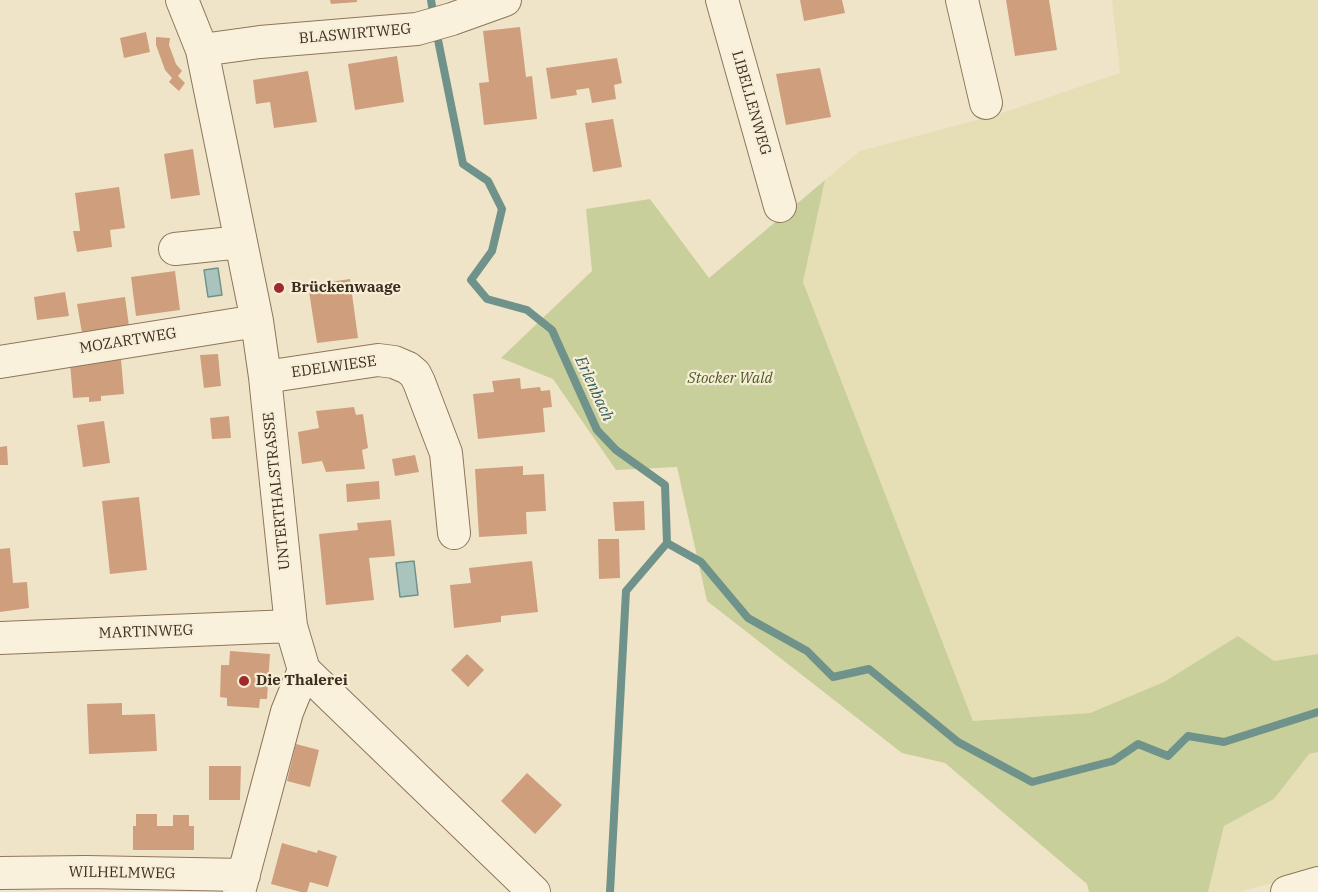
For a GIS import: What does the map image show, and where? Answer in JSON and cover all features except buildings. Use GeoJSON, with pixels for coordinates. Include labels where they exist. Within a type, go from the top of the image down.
{"type":"FeatureCollection","features":[{"type":"Feature","properties":{"kind":"street","name":"UNTERTHALSTRASSE"},"geometry":{"type":"LineString","coordinates":[[182,0],[202,50],[257,321],[291,626],[304,670],[534,892]]}},
{"type":"Feature","properties":{"kind":"street","name":"BLASWIRTWEG"},"geometry":{"type":"LineString","coordinates":[[202,50],[260,42],[417,29],[506,0]]}},
{"type":"Feature","properties":{"kind":"street","name":"LIBELLENWEG"},"geometry":{"type":"LineString","coordinates":[[722,0],[780,206]]}},
{"type":"Feature","properties":{"kind":"street"},"geometry":{"type":"LineString","coordinates":[[962,0],[986,104]]}},
{"type":"Feature","properties":{"kind":"street"},"geometry":{"type":"LineString","coordinates":[[175,249],[241,242]]}},
{"type":"Feature","properties":{"kind":"street","name":"MOZARTWEG"},"geometry":{"type":"LineString","coordinates":[[0,362],[257,321]]}},
{"type":"Feature","properties":{"kind":"street","name":"EDELWIESE"},"geometry":{"type":"LineString","coordinates":[[265,377],[378,360],[394,362],[408,368],[419,382],[446,453],[454,533]]}},
{"type":"Feature","properties":{"kind":"street","name":"MARTINWEG"},"geometry":{"type":"LineString","coordinates":[[0,639],[291,626]]}},
{"type":"Feature","properties":{"kind":"street"},"geometry":{"type":"LineString","coordinates":[[242,883],[288,708],[304,670]]}},
{"type":"Feature","properties":{"kind":"street","name":"WILHELMWEG"},"geometry":{"type":"LineString","coordinates":[[0,873],[86,872],[242,883]]}},
{"type":"Feature","properties":{"kind":"street"},"geometry":{"type":"LineString","coordinates":[[1287,892],[1318,883]]}},
{"type":"Feature","properties":{"kind":"shaded area"},"geometry":{"type":"Polygon","coordinates":[[[1112,0],[1318,0],[1318,654],[1274,661],[1238,636],[1164,682],[1090,713],[973,721],[803,282],[825,180],[860,151],[996,115],[1120,73],[1112,0]]]}},
{"type":"Feature","properties":{"kind":"shaded area"},"geometry":{"type":"Polygon","coordinates":[[[1318,752],[1318,871],[1238,892],[1208,892],[1224,826],[1274,799],[1309,754],[1318,752]]]}},
{"type":"Feature","properties":{"kind":"green space","name":"Stocker Wald"},"geometry":{"type":"Polygon","coordinates":[[[825,180],[803,282],[973,721],[1090,713],[1164,682],[1238,636],[1274,661],[1318,654],[1318,752],[1309,754],[1274,799],[1224,826],[1208,892],[1089,892],[1087,884],[945,763],[902,753],[707,601],[677,467],[616,470],[553,379],[501,358],[592,271],[586,209],[650,199],[709,278],[825,180]]]}},
{"type":"Feature","properties":{"kind":"water"},"geometry":{"type":"Polygon","coordinates":[[[218,268],[222,295],[208,297],[204,270],[218,268]]]}},
{"type":"Feature","properties":{"kind":"water"},"geometry":{"type":"Polygon","coordinates":[[[414,561],[418,595],[400,597],[396,563],[414,561]]]}},
{"type":"Feature","properties":{"kind":"waterway","name":"Erlenbach"},"geometry":{"type":"LineString","coordinates":[[431,0],[434,18]]}},
{"type":"Feature","properties":{"kind":"waterway","name":"Erlenbach"},"geometry":{"type":"LineString","coordinates":[[436,30],[463,164],[488,181],[502,209],[492,251],[471,280],[487,299],[527,310],[552,330],[597,430],[616,450],[665,485],[667,543],[626,591],[610,892]]}},
{"type":"Feature","properties":{"kind":"waterway"},"geometry":{"type":"LineString","coordinates":[[667,543],[701,562],[748,618],[807,651],[833,677],[869,669],[958,742],[1032,782],[1113,761],[1138,744],[1168,756],[1188,736],[1224,742],[1318,712]]}},
{"type":"Feature","properties":{"kind":"place","name":"Brückenwaage"},"geometry":{"type":"Point","coordinates":[279,288]}},
{"type":"Feature","properties":{"kind":"place","name":"Die Thalerei"},"geometry":{"type":"Point","coordinates":[244,681]}}]}
